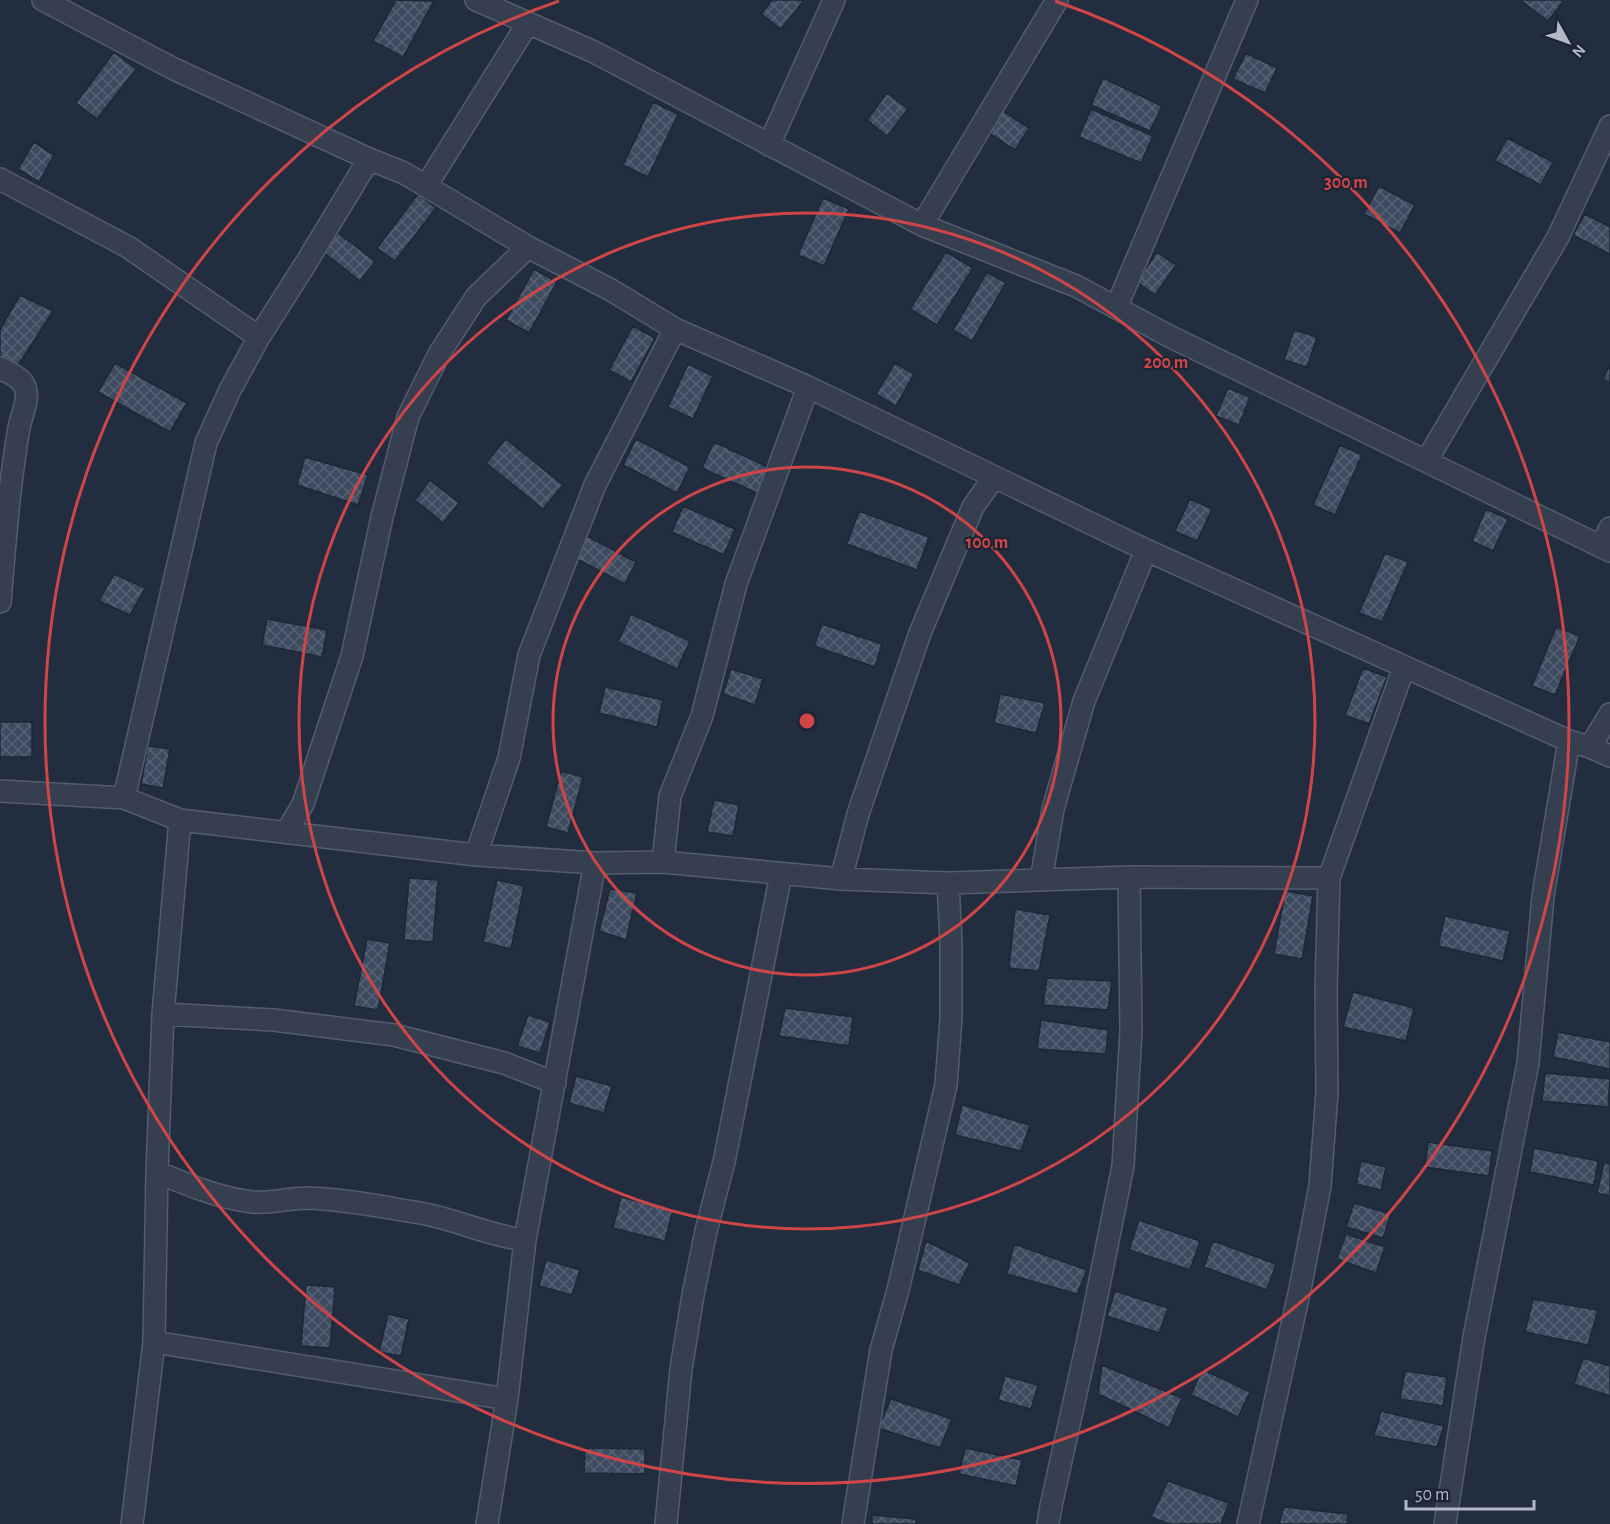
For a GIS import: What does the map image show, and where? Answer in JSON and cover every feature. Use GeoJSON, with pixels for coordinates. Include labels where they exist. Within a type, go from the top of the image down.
{"type":"FeatureCollection","features":[{"type":"Feature","properties":{"kind":"street"},"geometry":{"type":"LineString","coordinates":[[43,0],[174,69],[404,173],[528,247],[612,290],[675,329],[808,387],[1146,550],[1569,741],[1610,756]]}},
{"type":"Feature","properties":{"kind":"street"},"geometry":{"type":"LineString","coordinates":[[476,0],[594,52],[922,225],[1076,286],[1167,335],[1427,460],[1452,475],[1607,542]]}},
{"type":"Feature","properties":{"kind":"street"},"geometry":{"type":"LineString","coordinates":[[769,145],[834,0]]}},
{"type":"Feature","properties":{"kind":"street"},"geometry":{"type":"LineString","coordinates":[[922,225],[1057,0]]}},
{"type":"Feature","properties":{"kind":"street"},"geometry":{"type":"LineString","coordinates":[[1116,308],[1247,0]]}},
{"type":"Feature","properties":{"kind":"street"},"geometry":{"type":"LineString","coordinates":[[426,186],[528,23]]}},
{"type":"Feature","properties":{"kind":"street"},"geometry":{"type":"LineString","coordinates":[[1427,460],[1558,237],[1610,126]]}},
{"type":"Feature","properties":{"kind":"street"},"geometry":{"type":"LineString","coordinates":[[124,798],[207,443],[230,390],[259,337],[369,159]]}},
{"type":"Feature","properties":{"kind":"street"},"geometry":{"type":"LineString","coordinates":[[0,179],[128,248],[259,337]]}},
{"type":"Feature","properties":{"kind":"street"},"geometry":{"type":"LineString","coordinates":[[286,833],[303,804],[352,656],[382,517],[408,417],[439,354],[476,297],[528,247]]}},
{"type":"Feature","properties":{"kind":"street"},"geometry":{"type":"LineString","coordinates":[[476,855],[509,758],[529,655],[595,484],[675,329]]}},
{"type":"Feature","properties":{"kind":"street"},"geometry":{"type":"LineString","coordinates":[[0,368],[21,380],[26,389],[27,398],[19,426],[0,602]]}},
{"type":"Feature","properties":{"kind":"street"},"geometry":{"type":"LineString","coordinates":[[663,862],[670,796],[702,716],[736,584],[808,387]]}},
{"type":"Feature","properties":{"kind":"street"},"geometry":{"type":"LineString","coordinates":[[841,879],[858,814],[920,633],[973,507],[994,477]]}},
{"type":"Feature","properties":{"kind":"street"},"geometry":{"type":"LineString","coordinates":[[1041,880],[1053,809],[1083,701],[1146,550]]}},
{"type":"Feature","properties":{"kind":"street"},"geometry":{"type":"LineString","coordinates":[[1248,1524],[1300,1289],[1320,1186],[1327,1092],[1326,990],[1329,878],[1404,667]]}},
{"type":"Feature","properties":{"kind":"street"},"geometry":{"type":"LineString","coordinates":[[1590,747],[1610,714]]}},
{"type":"Feature","properties":{"kind":"street"},"geometry":{"type":"LineString","coordinates":[[1445,1524],[1474,1336],[1528,1063],[1543,896],[1569,741]]}},
{"type":"Feature","properties":{"kind":"street"},"geometry":{"type":"LineString","coordinates":[[0,791],[124,798],[180,820],[476,855],[595,863],[663,862],[841,879],[948,883],[1129,877],[1329,878]]}},
{"type":"Feature","properties":{"kind":"street"},"geometry":{"type":"LineString","coordinates":[[132,1524],[154,1342],[157,1172],[164,1014],[180,820]]}},
{"type":"Feature","properties":{"kind":"street"},"geometry":{"type":"LineString","coordinates":[[487,1524],[507,1399],[525,1240],[595,863]]}},
{"type":"Feature","properties":{"kind":"street"},"geometry":{"type":"LineString","coordinates":[[666,1524],[681,1369],[693,1295],[724,1162],[781,874]]}},
{"type":"Feature","properties":{"kind":"street"},"geometry":{"type":"LineString","coordinates":[[1048,1524],[1123,1166],[1131,1031],[1129,877]]}},
{"type":"Feature","properties":{"kind":"street"},"geometry":{"type":"LineString","coordinates":[[853,1524],[881,1350],[898,1290],[946,1085],[951,1007],[948,883]]}},
{"type":"Feature","properties":{"kind":"street"},"geometry":{"type":"LineString","coordinates":[[164,1014],[274,1020],[394,1035],[504,1063],[555,1083]]}},
{"type":"Feature","properties":{"kind":"street"},"geometry":{"type":"LineString","coordinates":[[157,1172],[209,1192],[254,1202],[306,1198],[365,1205],[422,1213],[504,1237],[525,1240]]}},
{"type":"Feature","properties":{"kind":"street"},"geometry":{"type":"LineString","coordinates":[[154,1342],[507,1399]]}},
{"type":"Feature","properties":{"kind":"building"},"geometry":{"type":"Polygon","coordinates":[[[396,0],[434,1],[403,57],[373,41],[396,0]]]}},
{"type":"Feature","properties":{"kind":"building"},"geometry":{"type":"Polygon","coordinates":[[[772,0],[804,0],[781,29],[761,14],[772,0]]]}},
{"type":"Feature","properties":{"kind":"building"},"geometry":{"type":"Polygon","coordinates":[[[1520,0],[1560,0],[1563,2],[1548,21],[1520,0]]]}},
{"type":"Feature","properties":{"kind":"building"},"geometry":{"type":"Polygon","coordinates":[[[114,52],[136,69],[97,119],[76,103],[114,52]]]}},
{"type":"Feature","properties":{"kind":"building"},"geometry":{"type":"Polygon","coordinates":[[[1246,53],[1277,68],[1265,93],[1233,79],[1246,53]]]}},
{"type":"Feature","properties":{"kind":"building"},"geometry":{"type":"Polygon","coordinates":[[[1103,78],[1162,106],[1150,131],[1091,105],[1103,78]]]}},
{"type":"Feature","properties":{"kind":"building"},"geometry":{"type":"Polygon","coordinates":[[[887,93],[908,109],[887,136],[867,120],[887,93]]]}},
{"type":"Feature","properties":{"kind":"building"},"geometry":{"type":"Polygon","coordinates":[[[653,102],[678,114],[648,177],[623,165],[653,102]]]}},
{"type":"Feature","properties":{"kind":"building"},"geometry":{"type":"Polygon","coordinates":[[[1000,109],[1029,128],[1015,150],[986,131],[1000,109]]]}},
{"type":"Feature","properties":{"kind":"building"},"geometry":{"type":"Polygon","coordinates":[[[1091,109],[1153,136],[1141,163],[1079,137],[1091,109]]]}},
{"type":"Feature","properties":{"kind":"building"},"geometry":{"type":"Polygon","coordinates":[[[1507,138],[1553,162],[1541,185],[1495,161],[1507,138]]]}},
{"type":"Feature","properties":{"kind":"building"},"geometry":{"type":"Polygon","coordinates":[[[34,142],[54,155],[39,182],[18,169],[34,142]]]}},
{"type":"Feature","properties":{"kind":"building"},"geometry":{"type":"Polygon","coordinates":[[[1379,186],[1415,205],[1400,233],[1364,214],[1379,186]]]}},
{"type":"Feature","properties":{"kind":"building"},"geometry":{"type":"Polygon","coordinates":[[[418,194],[436,208],[395,261],[377,248],[418,194]]]}},
{"type":"Feature","properties":{"kind":"building"},"geometry":{"type":"Polygon","coordinates":[[[823,198],[849,209],[824,266],[798,255],[823,198]]]}},
{"type":"Feature","properties":{"kind":"building"},"geometry":{"type":"Polygon","coordinates":[[[1585,214],[1610,227],[1610,254],[1573,235],[1585,214]]]}},
{"type":"Feature","properties":{"kind":"building"},"geometry":{"type":"Polygon","coordinates":[[[338,233],[375,261],[360,281],[323,252],[338,233]]]}},
{"type":"Feature","properties":{"kind":"building"},"geometry":{"type":"Polygon","coordinates":[[[946,252],[973,268],[937,325],[910,309],[946,252]]]}},
{"type":"Feature","properties":{"kind":"building"},"geometry":{"type":"Polygon","coordinates":[[[1157,252],[1176,265],[1155,295],[1137,282],[1157,252]]]}},
{"type":"Feature","properties":{"kind":"building"},"geometry":{"type":"Polygon","coordinates":[[[534,269],[557,282],[529,333],[506,320],[534,269]]]}},
{"type":"Feature","properties":{"kind":"building"},"geometry":{"type":"Polygon","coordinates":[[[987,272],[1006,283],[972,341],[953,330],[987,272]]]}},
{"type":"Feature","properties":{"kind":"building"},"geometry":{"type":"Polygon","coordinates":[[[20,295],[53,311],[17,367],[0,357],[0,330],[20,295]]]}},
{"type":"Feature","properties":{"kind":"building"},"geometry":{"type":"Polygon","coordinates":[[[633,326],[655,338],[631,382],[609,370],[633,326]]]}},
{"type":"Feature","properties":{"kind":"building"},"geometry":{"type":"Polygon","coordinates":[[[1294,330],[1317,337],[1307,367],[1284,360],[1294,330]]]}},
{"type":"Feature","properties":{"kind":"building"},"geometry":{"type":"Polygon","coordinates":[[[115,363],[187,403],[170,432],[98,392],[115,363]]]}},
{"type":"Feature","properties":{"kind":"building"},"geometry":{"type":"Polygon","coordinates":[[[895,363],[914,374],[896,406],[876,394],[895,363]]]}},
{"type":"Feature","properties":{"kind":"building"},"geometry":{"type":"Polygon","coordinates":[[[688,364],[713,376],[693,419],[668,407],[688,364]]]}},
{"type":"Feature","properties":{"kind":"building"},"geometry":{"type":"Polygon","coordinates":[[[1610,365],[1610,383],[1603,379],[1610,365]]]}},
{"type":"Feature","properties":{"kind":"building"},"geometry":{"type":"Polygon","coordinates":[[[1228,388],[1250,397],[1239,425],[1216,416],[1228,388]]]}},
{"type":"Feature","properties":{"kind":"building"},"geometry":{"type":"Polygon","coordinates":[[[506,439],[563,485],[543,509],[486,463],[506,439]]]}},
{"type":"Feature","properties":{"kind":"building"},"geometry":{"type":"Polygon","coordinates":[[[636,439],[690,467],[677,493],[623,465],[636,439]]]}},
{"type":"Feature","properties":{"kind":"building"},"geometry":{"type":"Polygon","coordinates":[[[714,442],[772,469],[759,494],[702,468],[714,442]]]}},
{"type":"Feature","properties":{"kind":"building"},"geometry":{"type":"Polygon","coordinates":[[[1340,445],[1362,455],[1335,515],[1313,505],[1340,445]]]}},
{"type":"Feature","properties":{"kind":"building"},"geometry":{"type":"Polygon","coordinates":[[[305,457],[368,475],[358,505],[297,485],[305,457]]]}},
{"type":"Feature","properties":{"kind":"building"},"geometry":{"type":"Polygon","coordinates":[[[430,480],[459,503],[443,523],[415,500],[430,480]]]}},
{"type":"Feature","properties":{"kind":"building"},"geometry":{"type":"Polygon","coordinates":[[[1190,499],[1212,509],[1197,541],[1175,531],[1190,499]]]}},
{"type":"Feature","properties":{"kind":"building"},"geometry":{"type":"Polygon","coordinates":[[[683,506],[735,529],[724,555],[672,532],[683,506]]]}},
{"type":"Feature","properties":{"kind":"building"},"geometry":{"type":"Polygon","coordinates":[[[1486,509],[1508,519],[1493,551],[1472,541],[1486,509]]]}},
{"type":"Feature","properties":{"kind":"building"},"geometry":{"type":"Polygon","coordinates":[[[859,511],[929,537],[917,570],[847,544],[859,511]]]}},
{"type":"Feature","properties":{"kind":"building"},"geometry":{"type":"Polygon","coordinates":[[[587,536],[636,562],[625,584],[575,558],[587,536]]]}},
{"type":"Feature","properties":{"kind":"building"},"geometry":{"type":"Polygon","coordinates":[[[1385,553],[1408,562],[1382,622],[1359,613],[1385,553]]]}},
{"type":"Feature","properties":{"kind":"building"},"geometry":{"type":"Polygon","coordinates":[[[114,574],[145,588],[130,615],[99,601],[114,574]]]}},
{"type":"Feature","properties":{"kind":"building"},"geometry":{"type":"Polygon","coordinates":[[[631,614],[690,641],[677,669],[618,642],[631,614]]]}},
{"type":"Feature","properties":{"kind":"building"},"geometry":{"type":"Polygon","coordinates":[[[267,619],[327,630],[322,657],[262,645],[267,619]]]}},
{"type":"Feature","properties":{"kind":"building"},"geometry":{"type":"Polygon","coordinates":[[[822,624],[882,644],[875,667],[814,646],[822,624]]]}},
{"type":"Feature","properties":{"kind":"building"},"geometry":{"type":"Polygon","coordinates":[[[1556,627],[1580,636],[1555,695],[1532,686],[1556,627]]]}},
{"type":"Feature","properties":{"kind":"building"},"geometry":{"type":"Polygon","coordinates":[[[1363,668],[1387,677],[1369,724],[1345,715],[1363,668]]]}},
{"type":"Feature","properties":{"kind":"building"},"geometry":{"type":"Polygon","coordinates":[[[731,669],[763,679],[755,705],[723,694],[731,669]]]}},
{"type":"Feature","properties":{"kind":"building"},"geometry":{"type":"Polygon","coordinates":[[[605,687],[663,700],[657,727],[599,713],[605,687]]]}},
{"type":"Feature","properties":{"kind":"building"},"geometry":{"type":"Polygon","coordinates":[[[1000,694],[1045,703],[1036,733],[994,723],[1000,694]]]}},
{"type":"Feature","properties":{"kind":"building"},"geometry":{"type":"Polygon","coordinates":[[[0,722],[32,722],[32,757],[0,757],[0,722]]]}},
{"type":"Feature","properties":{"kind":"building"},"geometry":{"type":"Polygon","coordinates":[[[148,746],[170,749],[163,788],[141,784],[148,746]]]}},
{"type":"Feature","properties":{"kind":"building"},"geometry":{"type":"Polygon","coordinates":[[[561,771],[583,777],[568,833],[546,827],[561,771]]]}},
{"type":"Feature","properties":{"kind":"building"},"geometry":{"type":"Polygon","coordinates":[[[714,800],[739,805],[733,836],[707,832],[714,800]]]}},
{"type":"Feature","properties":{"kind":"building"},"geometry":{"type":"Polygon","coordinates":[[[409,878],[438,880],[433,942],[404,940],[409,878]]]}},
{"type":"Feature","properties":{"kind":"building"},"geometry":{"type":"Polygon","coordinates":[[[497,880],[524,886],[511,949],[483,942],[497,880]]]}},
{"type":"Feature","properties":{"kind":"building"},"geometry":{"type":"Polygon","coordinates":[[[610,889],[637,893],[626,940],[599,931],[610,889]]]}},
{"type":"Feature","properties":{"kind":"building"},"geometry":{"type":"Polygon","coordinates":[[[1285,891],[1313,896],[1302,959],[1274,954],[1285,891]]]}},
{"type":"Feature","properties":{"kind":"building"},"geometry":{"type":"Polygon","coordinates":[[[1015,909],[1050,915],[1039,971],[1009,968],[1015,909]]]}},
{"type":"Feature","properties":{"kind":"building"},"geometry":{"type":"Polygon","coordinates":[[[1445,916],[1510,931],[1503,961],[1438,946],[1445,916]]]}},
{"type":"Feature","properties":{"kind":"building"},"geometry":{"type":"Polygon","coordinates":[[[367,939],[390,943],[378,1010],[354,1006],[367,939]]]}},
{"type":"Feature","properties":{"kind":"building"},"geometry":{"type":"Polygon","coordinates":[[[1047,978],[1112,981],[1108,1010],[1043,1005],[1047,978]]]}},
{"type":"Feature","properties":{"kind":"building"},"geometry":{"type":"Polygon","coordinates":[[[1353,992],[1414,1008],[1406,1041],[1343,1027],[1353,992]]]}},
{"type":"Feature","properties":{"kind":"building"},"geometry":{"type":"Polygon","coordinates":[[[785,1008],[853,1017],[849,1046],[779,1036],[785,1008]]]}},
{"type":"Feature","properties":{"kind":"building"},"geometry":{"type":"Polygon","coordinates":[[[528,1015],[550,1022],[540,1053],[517,1046],[528,1015]]]}},
{"type":"Feature","properties":{"kind":"building"},"geometry":{"type":"Polygon","coordinates":[[[1041,1020],[1108,1030],[1106,1054],[1037,1049],[1041,1020]]]}},
{"type":"Feature","properties":{"kind":"building"},"geometry":{"type":"Polygon","coordinates":[[[1558,1032],[1610,1042],[1610,1069],[1553,1057],[1558,1032]]]}},
{"type":"Feature","properties":{"kind":"building"},"geometry":{"type":"Polygon","coordinates":[[[1545,1073],[1610,1079],[1608,1107],[1542,1101],[1545,1073]]]}},
{"type":"Feature","properties":{"kind":"building"},"geometry":{"type":"Polygon","coordinates":[[[576,1076],[612,1086],[604,1113],[569,1103],[576,1076]]]}},
{"type":"Feature","properties":{"kind":"building"},"geometry":{"type":"Polygon","coordinates":[[[962,1105],[1030,1125],[1021,1151],[955,1135],[962,1105]]]}},
{"type":"Feature","properties":{"kind":"building"},"geometry":{"type":"Polygon","coordinates":[[[1428,1142],[1492,1151],[1489,1176],[1425,1167],[1428,1142]]]}},
{"type":"Feature","properties":{"kind":"building"},"geometry":{"type":"Polygon","coordinates":[[[1534,1148],[1598,1161],[1594,1185],[1530,1172],[1534,1148]]]}},
{"type":"Feature","properties":{"kind":"building"},"geometry":{"type":"Polygon","coordinates":[[[1361,1161],[1386,1167],[1381,1190],[1356,1184],[1361,1161]]]}},
{"type":"Feature","properties":{"kind":"building"},"geometry":{"type":"Polygon","coordinates":[[[1604,1163],[1610,1164],[1610,1196],[1597,1193],[1604,1163]]]}},
{"type":"Feature","properties":{"kind":"building"},"geometry":{"type":"Polygon","coordinates":[[[621,1197],[673,1210],[665,1241],[613,1228],[621,1197]]]}},
{"type":"Feature","properties":{"kind":"building"},"geometry":{"type":"Polygon","coordinates":[[[1354,1203],[1391,1214],[1383,1238],[1346,1227],[1354,1203]]]}},
{"type":"Feature","properties":{"kind":"building"},"geometry":{"type":"Polygon","coordinates":[[[1139,1220],[1200,1241],[1190,1270],[1129,1250],[1139,1220]]]}},
{"type":"Feature","properties":{"kind":"building"},"geometry":{"type":"Polygon","coordinates":[[[1346,1234],[1385,1247],[1376,1273],[1337,1259],[1346,1234]]]}},
{"type":"Feature","properties":{"kind":"building"},"geometry":{"type":"Polygon","coordinates":[[[926,1241],[970,1263],[959,1285],[918,1270],[926,1241]]]}},
{"type":"Feature","properties":{"kind":"building"},"geometry":{"type":"Polygon","coordinates":[[[1213,1241],[1276,1264],[1267,1290],[1204,1267],[1213,1241]]]}},
{"type":"Feature","properties":{"kind":"building"},"geometry":{"type":"Polygon","coordinates":[[[1014,1244],[1087,1270],[1077,1294],[1007,1274],[1014,1244]]]}},
{"type":"Feature","properties":{"kind":"building"},"geometry":{"type":"Polygon","coordinates":[[[546,1260],[580,1270],[572,1295],[539,1286],[546,1260]]]}},
{"type":"Feature","properties":{"kind":"building"},"geometry":{"type":"Polygon","coordinates":[[[306,1285],[335,1287],[330,1348],[301,1346],[306,1285]]]}},
{"type":"Feature","properties":{"kind":"building"},"geometry":{"type":"Polygon","coordinates":[[[1115,1291],[1168,1308],[1159,1333],[1107,1316],[1115,1291]]]}},
{"type":"Feature","properties":{"kind":"building"},"geometry":{"type":"Polygon","coordinates":[[[1533,1299],[1598,1310],[1588,1345],[1525,1332],[1533,1299]]]}},
{"type":"Feature","properties":{"kind":"building"},"geometry":{"type":"Polygon","coordinates":[[[388,1314],[409,1319],[401,1356],[379,1352],[388,1314]]]}},
{"type":"Feature","properties":{"kind":"building"},"geometry":{"type":"Polygon","coordinates":[[[1583,1358],[1610,1366],[1610,1396],[1574,1384],[1583,1358]]]}},
{"type":"Feature","properties":{"kind":"building"},"geometry":{"type":"Polygon","coordinates":[[[1102,1365],[1182,1398],[1169,1428],[1098,1394],[1102,1365]]]}},
{"type":"Feature","properties":{"kind":"building"},"geometry":{"type":"Polygon","coordinates":[[[1202,1369],[1250,1392],[1238,1417],[1191,1395],[1202,1369]]]}},
{"type":"Feature","properties":{"kind":"building"},"geometry":{"type":"Polygon","coordinates":[[[1405,1371],[1447,1377],[1443,1406],[1400,1399],[1405,1371]]]}},
{"type":"Feature","properties":{"kind":"building"},"geometry":{"type":"Polygon","coordinates":[[[1005,1376],[1038,1385],[1031,1409],[998,1400],[1005,1376]]]}},
{"type":"Feature","properties":{"kind":"building"},"geometry":{"type":"Polygon","coordinates":[[[891,1399],[952,1419],[940,1448],[878,1428],[891,1399]]]}},
{"type":"Feature","properties":{"kind":"building"},"geometry":{"type":"Polygon","coordinates":[[[1381,1411],[1444,1426],[1437,1447],[1374,1436],[1381,1411]]]}},
{"type":"Feature","properties":{"kind":"building"},"geometry":{"type":"Polygon","coordinates":[[[585,1448],[645,1449],[645,1474],[584,1473],[585,1448]]]}},
{"type":"Feature","properties":{"kind":"building"},"geometry":{"type":"Polygon","coordinates":[[[965,1448],[1022,1460],[1016,1486],[959,1474],[965,1448]]]}},
{"type":"Feature","properties":{"kind":"building"},"geometry":{"type":"Polygon","coordinates":[[[1168,1481],[1229,1503],[1221,1524],[1169,1524],[1151,1517],[1168,1481]]]}},
{"type":"Feature","properties":{"kind":"building"},"geometry":{"type":"Polygon","coordinates":[[[1284,1507],[1348,1514],[1347,1524],[1279,1524],[1284,1507]]]}},
{"type":"Feature","properties":{"kind":"building"},"geometry":{"type":"Polygon","coordinates":[[[872,1515],[916,1519],[916,1524],[872,1524],[872,1515]]]}}]}
